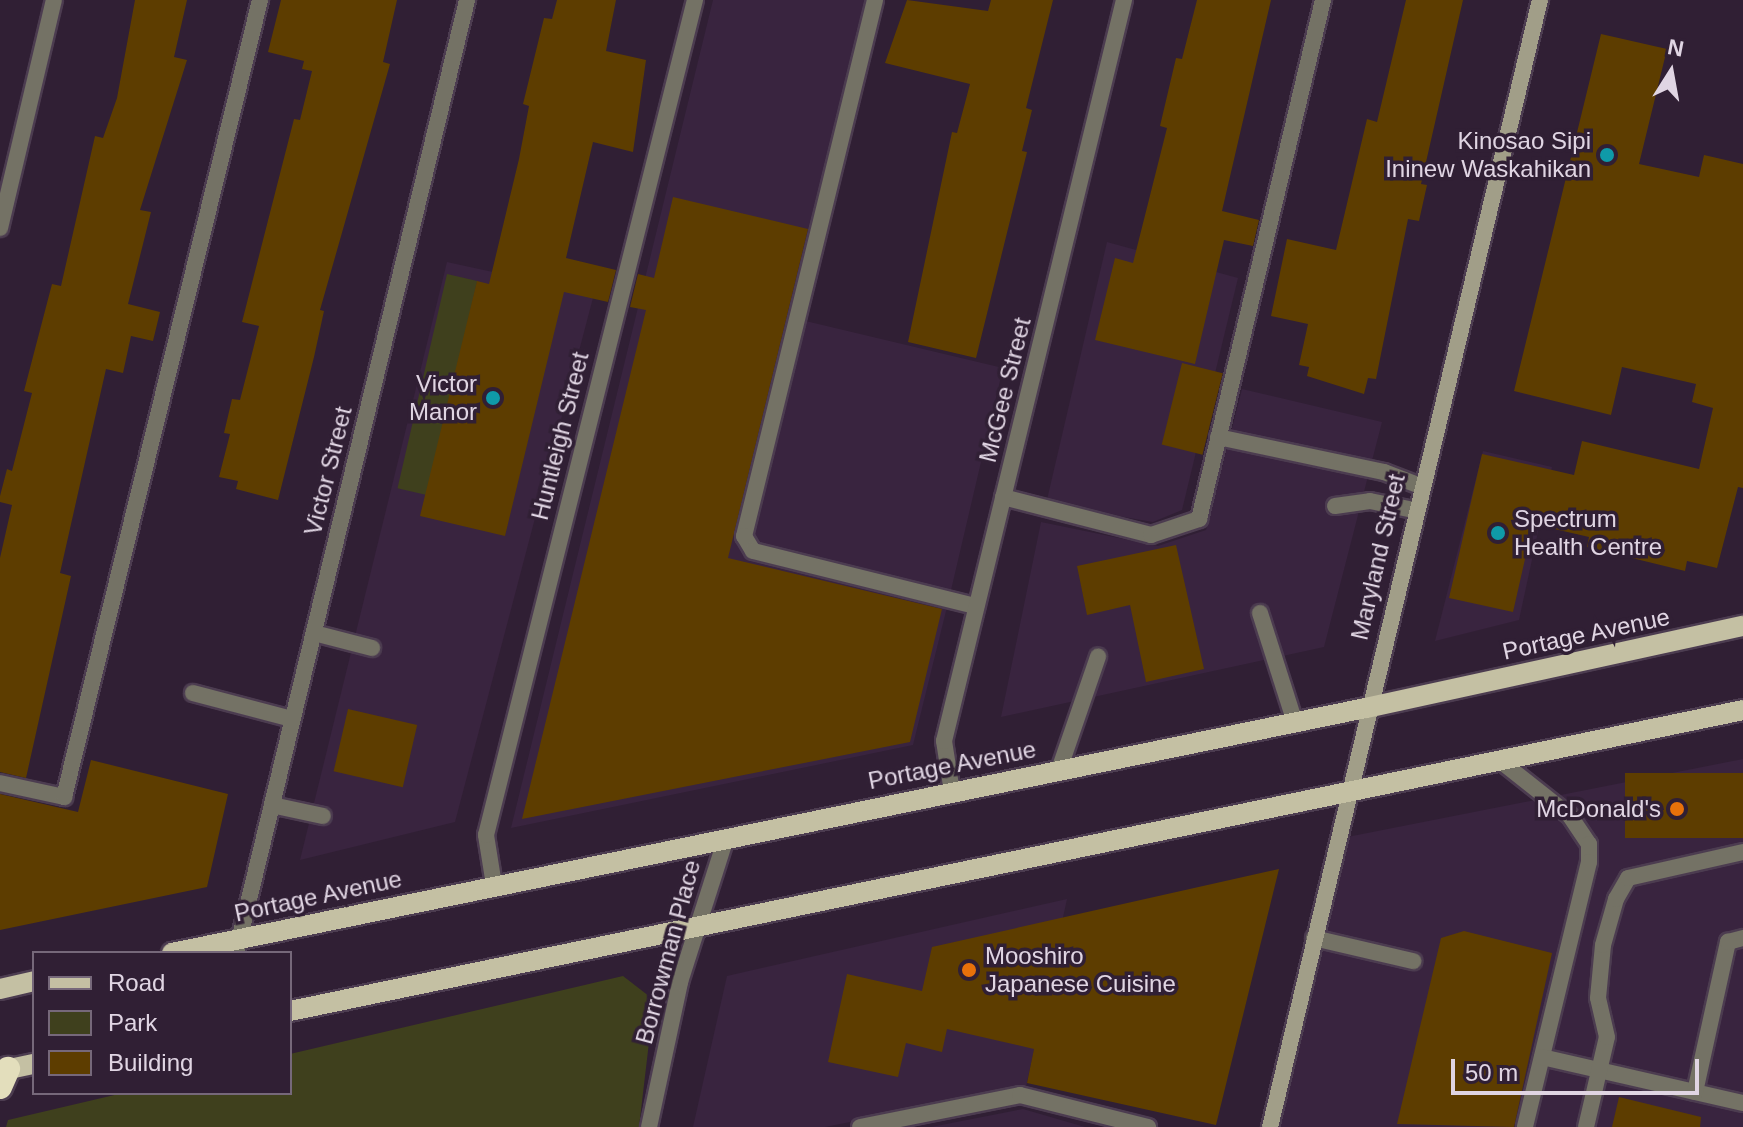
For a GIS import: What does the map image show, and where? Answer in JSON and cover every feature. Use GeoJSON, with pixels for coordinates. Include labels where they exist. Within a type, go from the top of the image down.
{"type":"FeatureCollection","features":[{"type":"Feature","properties":{"kind":"main road","name":"Maryland Street"},"geometry":{"type":"LineString","coordinates":[[1270,1127],[1366,708],[1540,0]]}},
{"type":"Feature","properties":{"kind":"main road","name":"Portage Avenue"},"geometry":{"type":"LineString","coordinates":[[191,951],[237,946],[494,885],[1295,723],[1743,626]]}},
{"type":"Feature","properties":{"kind":"main road"},"geometry":{"type":"LineString","coordinates":[[292,1011],[1347,796],[1743,710]]}},
{"type":"Feature","properties":{"kind":"main road"},"geometry":{"type":"LineString","coordinates":[[0,989],[32,981]]}},
{"type":"Feature","properties":{"kind":"main road"},"geometry":{"type":"LineString","coordinates":[[3,1076],[32,1065]]}},
{"type":"Feature","properties":{"kind":"street"},"geometry":{"type":"LineString","coordinates":[[0,228],[54,0]]}},
{"type":"Feature","properties":{"kind":"street"},"geometry":{"type":"LineString","coordinates":[[0,783],[64,797],[260,0]]}},
{"type":"Feature","properties":{"kind":"street","name":"Victor Street"},"geometry":{"type":"LineString","coordinates":[[237,946],[467,0]]}},
{"type":"Feature","properties":{"kind":"street","name":"Huntleigh Street"},"geometry":{"type":"LineString","coordinates":[[494,885],[486,835],[695,0]]}},
{"type":"Feature","properties":{"kind":"street"},"geometry":{"type":"LineString","coordinates":[[875,0],[744,536],[753,551],[976,606]]}},
{"type":"Feature","properties":{"kind":"street","name":"McGee Street"},"geometry":{"type":"LineString","coordinates":[[952,792],[944,741],[1124,0]]}},
{"type":"Feature","properties":{"kind":"street"},"geometry":{"type":"LineString","coordinates":[[1003,497],[1151,535],[1199,519],[1323,0]]}},
{"type":"Feature","properties":{"kind":"street"},"geometry":{"type":"LineString","coordinates":[[1218,437],[1384,472],[1420,486]]}},
{"type":"Feature","properties":{"kind":"street"},"geometry":{"type":"LineString","coordinates":[[1335,506],[1370,501],[1414,510]]}},
{"type":"Feature","properties":{"kind":"street"},"geometry":{"type":"LineString","coordinates":[[1260,613],[1295,723]]}},
{"type":"Feature","properties":{"kind":"street"},"geometry":{"type":"LineString","coordinates":[[314,633],[372,648]]}},
{"type":"Feature","properties":{"kind":"street"},"geometry":{"type":"LineString","coordinates":[[1059,770],[1098,657]]}},
{"type":"Feature","properties":{"kind":"street"},"geometry":{"type":"LineString","coordinates":[[193,693],[292,719]]}},
{"type":"Feature","properties":{"kind":"street"},"geometry":{"type":"LineString","coordinates":[[1503,763],[1570,815],[1589,844],[1579,904],[1525,1127]]}},
{"type":"Feature","properties":{"kind":"street"},"geometry":{"type":"LineString","coordinates":[[272,805],[323,816]]}},
{"type":"Feature","properties":{"kind":"street","name":"Borrowman Place"},"geometry":{"type":"LineString","coordinates":[[649,1127],[696,929],[726,838]]}},
{"type":"Feature","properties":{"kind":"street"},"geometry":{"type":"LineString","coordinates":[[1586,1127],[1607,1037],[1598,998],[1603,945],[1628,878],[1743,852]]}},
{"type":"Feature","properties":{"kind":"street"},"geometry":{"type":"LineString","coordinates":[[1314,938],[1413,961]]}},
{"type":"Feature","properties":{"kind":"street"},"geometry":{"type":"LineString","coordinates":[[1695,1092],[1728,942],[1743,938]]}},
{"type":"Feature","properties":{"kind":"street"},"geometry":{"type":"LineString","coordinates":[[1542,1057],[1743,1103]]}},
{"type":"Feature","properties":{"kind":"street"},"geometry":{"type":"LineString","coordinates":[[860,1127],[1020,1095],[1148,1127]]}},
{"type":"Feature","properties":{"kind":"shaded area"},"geometry":{"type":"Polygon","coordinates":[[[713,0],[868,0],[793,318],[1003,368],[948,603],[913,745],[511,828],[713,0]]]}},
{"type":"Feature","properties":{"kind":"shaded area"},"geometry":{"type":"Polygon","coordinates":[[[1107,242],[1238,278],[1182,510],[1153,522],[1046,504],[1107,242]]]}},
{"type":"Feature","properties":{"kind":"shaded area"},"geometry":{"type":"Polygon","coordinates":[[[447,262],[594,294],[455,822],[300,860],[447,262]]]}},
{"type":"Feature","properties":{"kind":"shaded area"},"geometry":{"type":"Polygon","coordinates":[[[1242,389],[1382,422],[1324,647],[1001,717],[1041,522],[1158,546],[1206,530],[1242,389]]]}},
{"type":"Feature","properties":{"kind":"shaded area","name":"Spectrum Health Centre"},"geometry":{"type":"Polygon","coordinates":[[[1483,451],[1552,467],[1519,620],[1435,641],[1483,451]]]}},
{"type":"Feature","properties":{"kind":"shaded area"},"geometry":{"type":"Polygon","coordinates":[[[1743,759],[1743,1127],[1270,1127],[1337,839],[1743,759]]]}},
{"type":"Feature","properties":{"kind":"shaded area"},"geometry":{"type":"Polygon","coordinates":[[[1067,899],[1026,1087],[825,1127],[693,1127],[727,976],[1067,899]]]}},
{"type":"Feature","properties":{"kind":"shaded area"},"geometry":{"type":"Polygon","coordinates":[[[1023,1109],[1085,1127],[931,1127],[1023,1109]]]}},
{"type":"Feature","properties":{"kind":"green space"},"geometry":{"type":"Polygon","coordinates":[[[447,274],[477,281],[428,495],[398,488],[447,274]]]}},
{"type":"Feature","properties":{"kind":"green space"},"geometry":{"type":"Polygon","coordinates":[[[623,976],[654,1000],[639,1127],[6,1127],[8,1120],[114,1095],[292,1095],[292,1054],[623,976]]]}},
{"type":"Feature","properties":{"kind":"building"},"geometry":{"type":"Polygon","coordinates":[[[135,0],[187,0],[174,57],[187,60],[140,210],[151,212],[128,304],[160,312],[153,341],[131,336],[123,373],[106,369],[60,573],[71,576],[26,778],[0,772],[0,558],[12,505],[0,502],[0,496],[7,469],[12,471],[32,393],[24,391],[52,284],[61,286],[95,136],[103,138],[117,98],[135,0]]]}},
{"type":"Feature","properties":{"kind":"building"},"geometry":{"type":"Polygon","coordinates":[[[281,0],[397,0],[383,62],[390,64],[320,310],[324,311],[314,357],[278,500],[236,489],[238,481],[219,477],[230,434],[224,433],[232,399],[240,400],[259,326],[242,322],[294,119],[300,120],[312,71],[302,69],[304,61],[268,52],[281,0]]]}},
{"type":"Feature","properties":{"kind":"building"},"geometry":{"type":"Polygon","coordinates":[[[557,0],[616,0],[606,51],[646,60],[633,152],[593,142],[566,258],[616,270],[608,302],[564,292],[505,536],[420,516],[477,281],[489,284],[519,159],[529,106],[523,104],[544,18],[552,19],[557,0]]]}},
{"type":"Feature","properties":{"kind":"building"},"geometry":{"type":"Polygon","coordinates":[[[907,0],[988,11],[991,0],[1053,0],[1026,108],[1032,110],[1022,151],[1027,152],[976,358],[908,342],[952,132],[957,133],[970,84],[885,63],[907,0]]]}},
{"type":"Feature","properties":{"kind":"building"},"geometry":{"type":"Polygon","coordinates":[[[1197,0],[1271,0],[1222,211],[1259,220],[1253,246],[1224,240],[1195,364],[1095,340],[1115,258],[1133,263],[1167,128],[1160,126],[1176,58],[1182,59],[1197,0]]]}},
{"type":"Feature","properties":{"kind":"building"},"geometry":{"type":"Polygon","coordinates":[[[1406,0],[1463,0],[1421,184],[1427,185],[1419,221],[1408,219],[1376,379],[1368,378],[1364,394],[1307,376],[1309,367],[1299,365],[1308,324],[1271,316],[1287,239],[1336,250],[1367,119],[1377,122],[1406,0]]]}},
{"type":"Feature","properties":{"kind":"building"},"geometry":{"type":"Polygon","coordinates":[[[1601,34],[1667,49],[1639,164],[1699,177],[1704,155],[1743,164],[1743,488],[1738,487],[1717,568],[1687,561],[1685,571],[1587,547],[1589,537],[1533,524],[1513,612],[1449,598],[1482,454],[1574,475],[1582,441],[1699,469],[1713,408],[1692,402],[1696,384],[1622,367],[1611,415],[1514,391],[1601,34]]]}},
{"type":"Feature","properties":{"kind":"building"},"geometry":{"type":"Polygon","coordinates":[[[673,197],[808,229],[728,558],[942,609],[910,742],[522,819],[646,310],[630,307],[638,274],[654,278],[673,197]]]}},
{"type":"Feature","properties":{"kind":"building"},"geometry":{"type":"Polygon","coordinates":[[[1182,363],[1223,373],[1202,455],[1162,445],[1182,363]]]}},
{"type":"Feature","properties":{"kind":"building"},"geometry":{"type":"Polygon","coordinates":[[[1176,545],[1204,669],[1146,682],[1130,605],[1087,615],[1077,566],[1176,545]]]}},
{"type":"Feature","properties":{"kind":"building"},"geometry":{"type":"Polygon","coordinates":[[[348,709],[417,725],[403,787],[334,771],[348,709]]]}},
{"type":"Feature","properties":{"kind":"building"},"geometry":{"type":"Polygon","coordinates":[[[91,760],[228,794],[207,887],[0,930],[0,794],[78,812],[91,760]]]}},
{"type":"Feature","properties":{"kind":"building","name":"McDonald's"},"geometry":{"type":"Polygon","coordinates":[[[1625,773],[1743,773],[1743,838],[1625,838],[1625,773]]]}},
{"type":"Feature","properties":{"kind":"building"},"geometry":{"type":"Polygon","coordinates":[[[1279,869],[1216,1125],[1027,1083],[1034,1049],[947,1029],[942,1052],[906,1043],[898,1077],[828,1062],[847,974],[922,991],[932,947],[1279,869]]]}},
{"type":"Feature","properties":{"kind":"building"},"geometry":{"type":"Polygon","coordinates":[[[1464,931],[1552,953],[1514,1127],[1397,1124],[1441,938],[1464,931]]]}},
{"type":"Feature","properties":{"kind":"building"},"geometry":{"type":"Polygon","coordinates":[[[1619,1097],[1701,1117],[1700,1127],[1612,1127],[1619,1097]]]}},
{"type":"Feature","properties":{"kind":"place","name":"Kinosao Sipi Ininew Waskahikan"},"geometry":{"type":"Point","coordinates":[1607,155]}},
{"type":"Feature","properties":{"kind":"place","name":"Victor Manor"},"geometry":{"type":"Point","coordinates":[493,398]}},
{"type":"Feature","properties":{"kind":"place","name":"Spectrum Health Centre"},"geometry":{"type":"Point","coordinates":[1498,533]}},
{"type":"Feature","properties":{"kind":"place","name":"McDonald's"},"geometry":{"type":"Point","coordinates":[1677,809]}},
{"type":"Feature","properties":{"kind":"place","name":"Mooshiro Japanese Cuisine"},"geometry":{"type":"Point","coordinates":[969,970]}}]}
